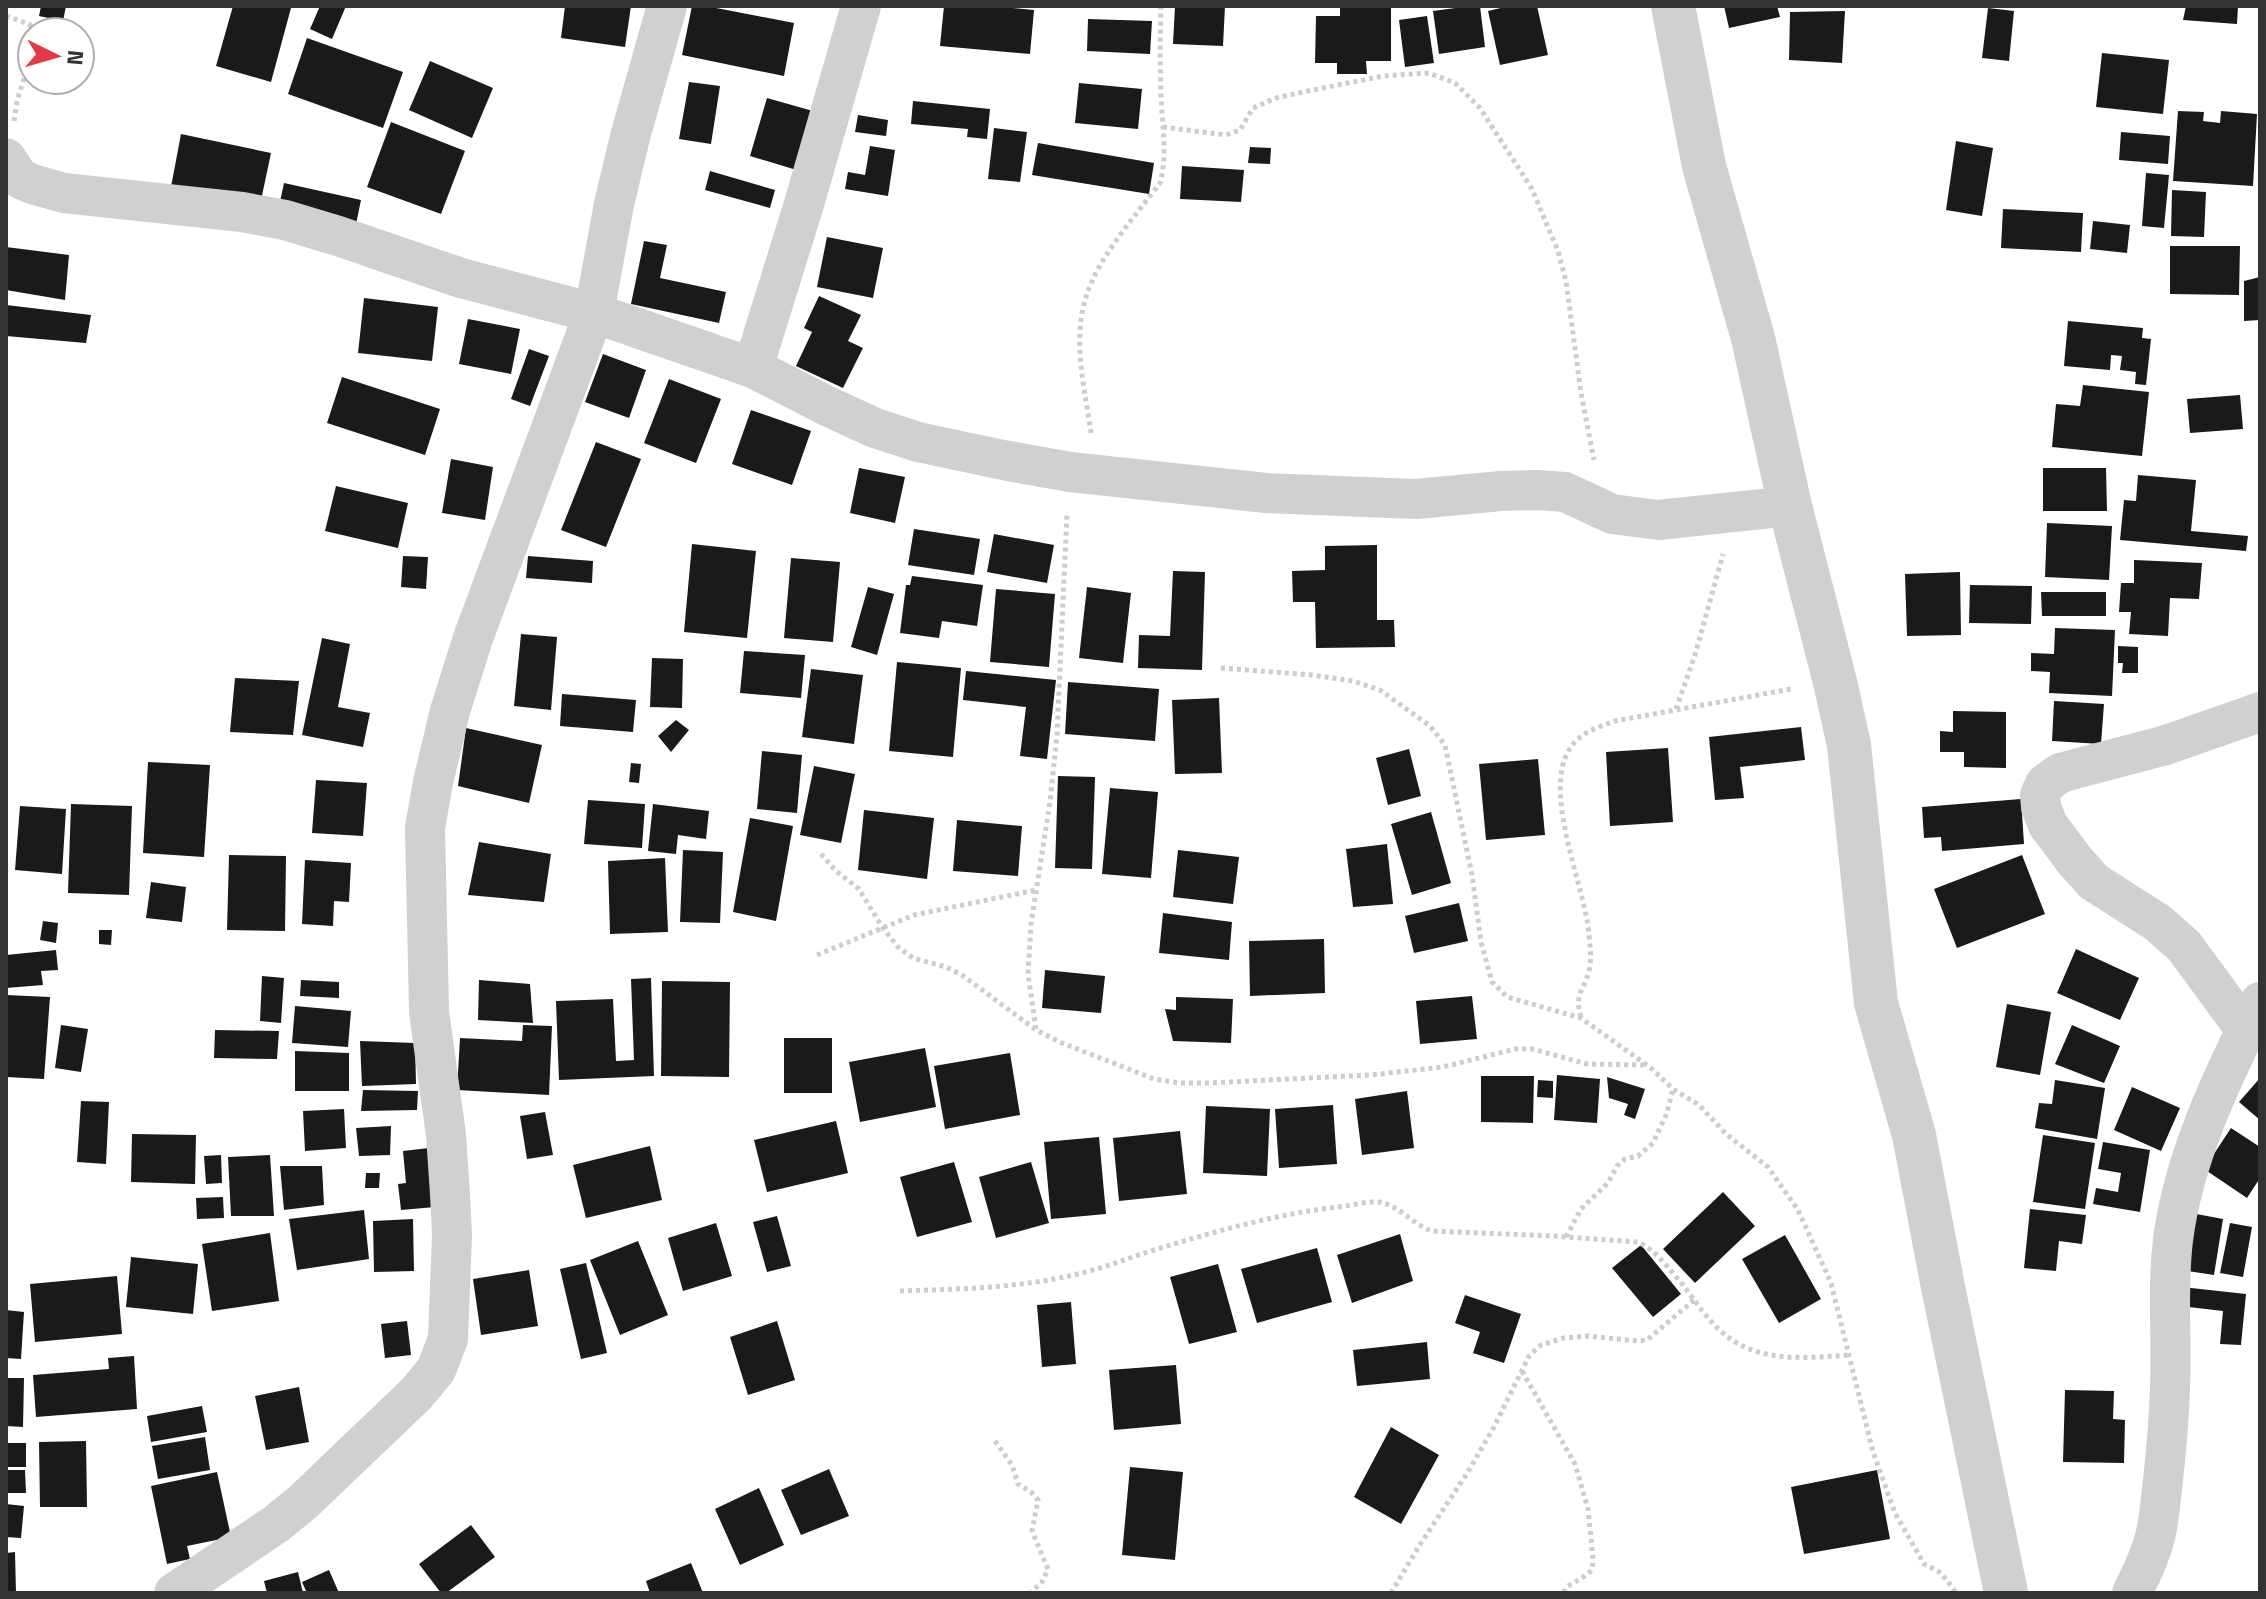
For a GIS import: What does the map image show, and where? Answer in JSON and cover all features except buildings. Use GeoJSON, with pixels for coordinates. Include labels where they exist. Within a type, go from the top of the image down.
{"type":"FeatureCollection","features":[{"type":"Feature","properties":{"kind":"street"},"geometry":{"type":"LineString","coordinates":[[174,1593],[276,1524],[303,1502],[416,1394],[436,1370],[448,1339],[452,1235],[446,1135],[429,1012],[425,828],[450,711],[473,638],[594,313],[633,123],[667,6]]}},
{"type":"Feature","properties":{"kind":"street"},"geometry":{"type":"LineString","coordinates":[[753,368],[861,6]]}},
{"type":"Feature","properties":{"kind":"street"},"geometry":{"type":"LineString","coordinates":[[1673,6],[1704,166],[1753,338],[1790,506],[1849,745],[1876,1003],[1914,1135],[2006,1593]]}},
{"type":"Feature","properties":{"kind":"street"},"geometry":{"type":"LineString","coordinates":[[7,160],[19,178],[64,193],[242,212],[285,220],[461,278],[594,313],[753,368],[875,428],[918,442],[1083,474],[1266,493],[1416,499],[1537,490],[1565,492],[1612,514],[1658,520],[1790,506]]}},
{"type":"Feature","properties":{"kind":"street"},"geometry":{"type":"LineString","coordinates":[[2132,1593],[2155,1536],[2162,1484],[2170,1385],[2171,1266],[2180,1199],[2199,1136],[2252,1016],[2158,923],[2094,882],[2048,825],[2040,795],[2045,784],[2060,773],[2166,745],[2260,712]]}},
{"type":"Feature","properties":{"kind":"path"},"geometry":{"type":"LineString","coordinates":[[1036,1030],[1028,974],[1031,924],[1050,802],[1083,474],[1081,320],[1096,274],[1160,183],[1165,154],[1161,6]]}},
{"type":"Feature","properties":{"kind":"path"},"geometry":{"type":"LineString","coordinates":[[1163,127],[1226,135],[1240,130],[1253,108],[1276,98],[1383,76],[1429,73],[1455,83],[1480,108],[1532,189],[1558,251],[1568,295],[1589,444],[1612,514]]}},
{"type":"Feature","properties":{"kind":"path"},"geometry":{"type":"LineString","coordinates":[[7,160],[19,96]]}},
{"type":"Feature","properties":{"kind":"path"},"geometry":{"type":"LineString","coordinates":[[1676,709],[1717,577],[1732,514]]}},
{"type":"Feature","properties":{"kind":"path"},"geometry":{"type":"LineString","coordinates":[[1221,668],[1353,681],[1380,690],[1430,726],[1445,745],[1472,875],[1481,942],[1492,982],[1507,997],[1581,1018],[1647,1065],[1673,1089],[1699,1105],[1726,1134],[1768,1167],[1798,1210],[1831,1283],[1873,1452],[1895,1513],[1924,1564],[1938,1571],[1956,1593]]}},
{"type":"Feature","properties":{"kind":"path"},"geometry":{"type":"LineString","coordinates":[[1581,1018],[1578,998],[1591,957],[1585,903],[1559,789],[1562,761],[1576,741],[1594,729],[1615,721],[1835,682]]}},
{"type":"Feature","properties":{"kind":"path"},"geometry":{"type":"LineString","coordinates":[[821,854],[859,889],[882,927],[898,947],[913,958],[962,975],[1036,1030],[1154,1079],[1179,1083],[1371,1075],[1443,1067],[1515,1049],[1532,1049],[1587,1064],[1647,1065]]}},
{"type":"Feature","properties":{"kind":"path"},"geometry":{"type":"LineString","coordinates":[[817,955],[914,915],[1036,890]]}},
{"type":"Feature","properties":{"kind":"path"},"geometry":{"type":"LineString","coordinates":[[1566,1237],[1581,1209],[1608,1183],[1617,1166],[1625,1159],[1638,1156],[1653,1143],[1667,1113],[1673,1089]]}},
{"type":"Feature","properties":{"kind":"path"},"geometry":{"type":"LineString","coordinates":[[900,1291],[1029,1284],[1083,1273],[1260,1221],[1375,1202],[1391,1207],[1420,1228],[1432,1231],[1638,1242],[1662,1259],[1729,1338],[1750,1349],[1788,1358],[1849,1355]]}},
{"type":"Feature","properties":{"kind":"path"},"geometry":{"type":"LineString","coordinates":[[1391,1593],[1494,1427],[1529,1356],[1541,1345],[1564,1338],[1588,1336],[1647,1340],[1694,1300]]}},
{"type":"Feature","properties":{"kind":"path"},"geometry":{"type":"LineString","coordinates":[[1522,1370],[1575,1464],[1588,1509],[1592,1570],[1563,1593]]}},
{"type":"Feature","properties":{"kind":"path"},"geometry":{"type":"LineString","coordinates":[[995,1441],[1012,1465],[1018,1484],[1038,1500],[1032,1531],[1034,1542],[1048,1569],[1042,1582],[1030,1593]]}}]}
